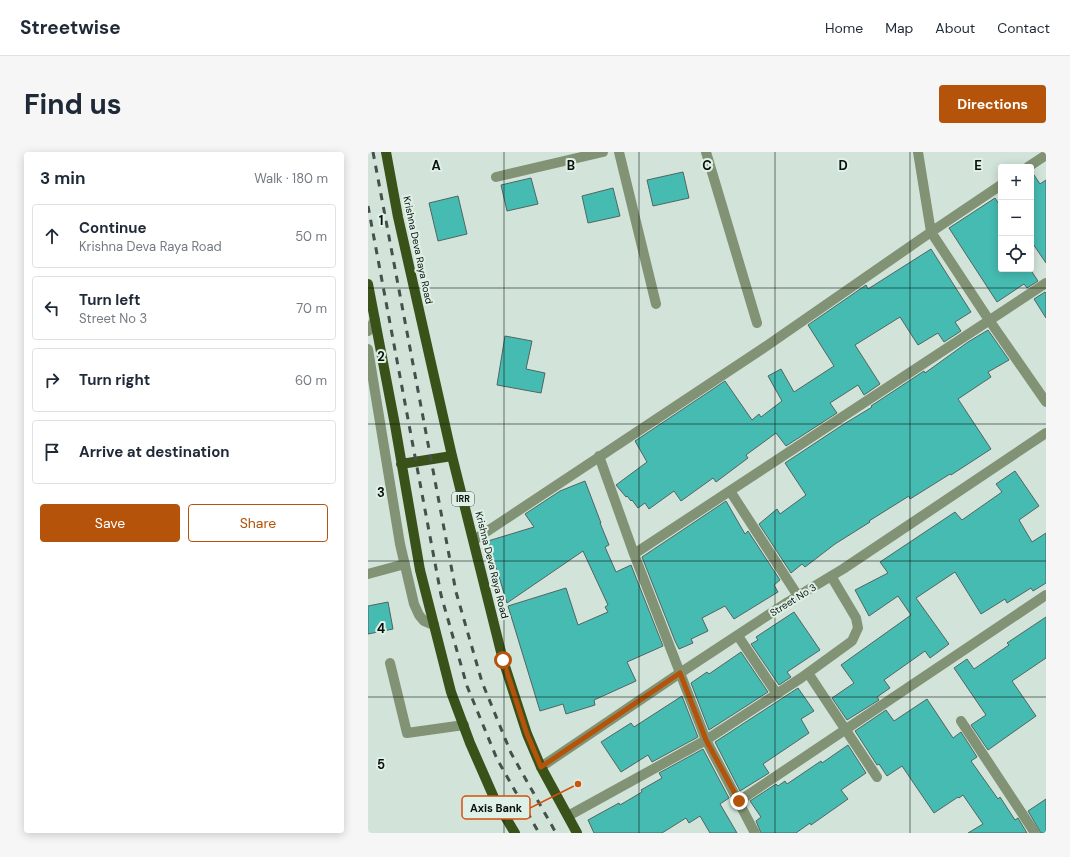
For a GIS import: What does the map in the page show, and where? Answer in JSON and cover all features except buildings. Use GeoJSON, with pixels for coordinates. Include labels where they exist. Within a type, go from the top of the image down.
{"type":"FeatureCollection","features":[{"type":"Feature","properties":{"kind":"main road","name":"Krishna Deva Raya Road"},"geometry":{"type":"LineString","coordinates":[[386,152],[398,217],[452,456],[503,660],[527,734],[541,767],[577,833]]}},
{"type":"Feature","properties":{"kind":"main road"},"geometry":{"type":"LineString","coordinates":[[368,284],[395,425],[420,570],[451,692],[495,800],[514,833]]}},
{"type":"Feature","properties":{"kind":"main road"},"geometry":{"type":"LineString","coordinates":[[401,464],[452,456]]}},
{"type":"Feature","properties":{"kind":"street"},"geometry":{"type":"LineString","coordinates":[[496,177],[604,152]]}},
{"type":"Feature","properties":{"kind":"street"},"geometry":{"type":"LineString","coordinates":[[619,152],[656,304]]}},
{"type":"Feature","properties":{"kind":"street"},"geometry":{"type":"LineString","coordinates":[[706,152],[757,323]]}},
{"type":"Feature","properties":{"kind":"street"},"geometry":{"type":"LineString","coordinates":[[918,152],[931,232],[989,320],[1046,402]]}},
{"type":"Feature","properties":{"kind":"street"},"geometry":{"type":"LineString","coordinates":[[1032,164],[1046,155]]}},
{"type":"Feature","properties":{"kind":"street"},"geometry":{"type":"LineString","coordinates":[[474,540],[762,349],[998,187]]}},
{"type":"Feature","properties":{"kind":"street"},"geometry":{"type":"LineString","coordinates":[[634,554],[1046,283]]}},
{"type":"Feature","properties":{"kind":"street"},"geometry":{"type":"LineString","coordinates":[[368,331],[375,320]]}},
{"type":"Feature","properties":{"kind":"street"},"geometry":{"type":"LineString","coordinates":[[368,349],[400,544],[414,604],[418,615],[424,621],[434,625]]}},
{"type":"Feature","properties":{"kind":"street","name":"Street No 3"},"geometry":{"type":"LineString","coordinates":[[541,767],[680,673],[831,576],[1046,433]]}},
{"type":"Feature","properties":{"kind":"street"},"geometry":{"type":"LineString","coordinates":[[600,456],[634,554],[706,740],[755,833]]}},
{"type":"Feature","properties":{"kind":"street"},"geometry":{"type":"LineString","coordinates":[[730,491],[798,596]]}},
{"type":"Feature","properties":{"kind":"street"},"geometry":{"type":"LineString","coordinates":[[368,574],[405,564]]}},
{"type":"Feature","properties":{"kind":"street"},"geometry":{"type":"LineString","coordinates":[[568,816],[706,740],[808,673],[852,641],[858,628],[856,618],[831,576]]}},
{"type":"Feature","properties":{"kind":"street"},"geometry":{"type":"LineString","coordinates":[[739,801],[1046,595]]}},
{"type":"Feature","properties":{"kind":"street"},"geometry":{"type":"LineString","coordinates":[[738,636],[777,694]]}},
{"type":"Feature","properties":{"kind":"street"},"geometry":{"type":"LineString","coordinates":[[390,663],[407,733],[464,725]]}},
{"type":"Feature","properties":{"kind":"street"},"geometry":{"type":"LineString","coordinates":[[808,673],[877,777]]}},
{"type":"Feature","properties":{"kind":"street"},"geometry":{"type":"LineString","coordinates":[[961,721],[1035,833]]}},
{"type":"Feature","properties":{"kind":"railway"},"geometry":{"type":"LineString","coordinates":[[373,152],[456,592],[482,682],[511,753],[556,833]]}},
{"type":"Feature","properties":{"kind":"railway"},"geometry":{"type":"LineString","coordinates":[[368,206],[441,595],[467,686],[497,759],[539,833]]}},
{"type":"Feature","properties":{"kind":"place","name":"Axis Bank"},"geometry":{"type":"Point","coordinates":[578,784]}},
{"type":"Feature","properties":{"kind":"route"},"geometry":{"type":"LineString","coordinates":[[503,660],[527,734],[541,767],[680,673],[706,740],[739,801]]}}]}
